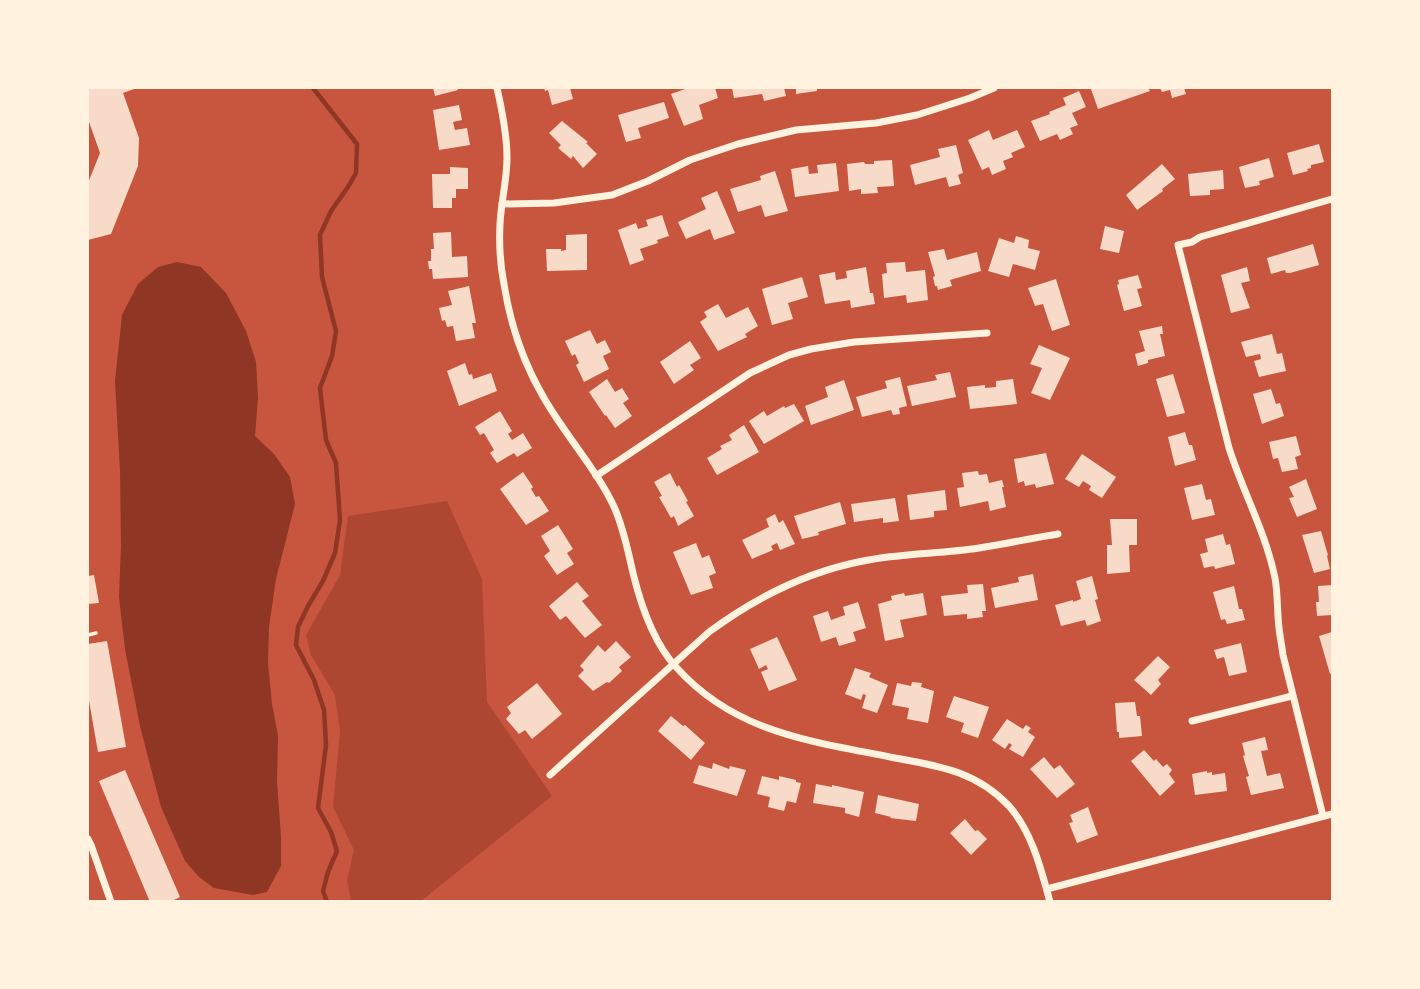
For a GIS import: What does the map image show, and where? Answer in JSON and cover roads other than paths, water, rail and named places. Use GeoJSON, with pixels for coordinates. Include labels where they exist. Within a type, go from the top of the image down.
{"type":"FeatureCollection","features":[{"type":"Feature","properties":{"kind":"street"},"geometry":{"type":"LineString","coordinates":[[497,88],[506,135],[507,159],[500,223],[500,260],[516,336],[544,399],[614,507],[623,529],[641,601],[657,641],[673,664],[709,697],[763,728],[799,738],[948,768],[975,779],[1000,798],[1021,823],[1032,843],[1050,901]]}},
{"type":"Feature","properties":{"kind":"street"},"geometry":{"type":"LineString","coordinates":[[502,204],[554,203],[612,195],[698,157],[738,144],[796,130],[876,123],[917,115],[993,88]]}},
{"type":"Feature","properties":{"kind":"street"},"geometry":{"type":"LineString","coordinates":[[1323,816],[1292,696],[1279,628],[1275,578],[1253,509],[1229,448],[1178,245],[1332,199]]}},
{"type":"Feature","properties":{"kind":"street"},"geometry":{"type":"LineString","coordinates":[[596,476],[750,373],[789,355],[854,342],[987,333]]}},
{"type":"Feature","properties":{"kind":"street"},"geometry":{"type":"LineString","coordinates":[[550,775],[709,632],[763,597],[794,582],[865,560],[978,548],[1058,534]]}},
{"type":"Feature","properties":{"kind":"street"},"geometry":{"type":"LineString","coordinates":[[1192,721],[1292,696]]}},
{"type":"Feature","properties":{"kind":"street"},"geometry":{"type":"LineString","coordinates":[[1047,889],[1332,814]]}},
{"type":"Feature","properties":{"kind":"street"},"geometry":{"type":"LineString","coordinates":[[88,839],[111,901]]}},
{"type":"Feature","properties":{"kind":"lane"},"geometry":{"type":"LineString","coordinates":[[88,635],[96,634]]}},
{"type":"Feature","properties":{"kind":"waterway"},"geometry":{"type":"LineString","coordinates":[[313,88],[357,144],[356,173],[331,211],[320,235],[322,277],[336,331],[332,356],[320,388],[326,440],[336,463],[340,520],[335,553],[298,627],[296,645],[314,680],[324,710],[326,745],[318,808],[331,832],[337,851],[323,891],[327,902]]}}]}
